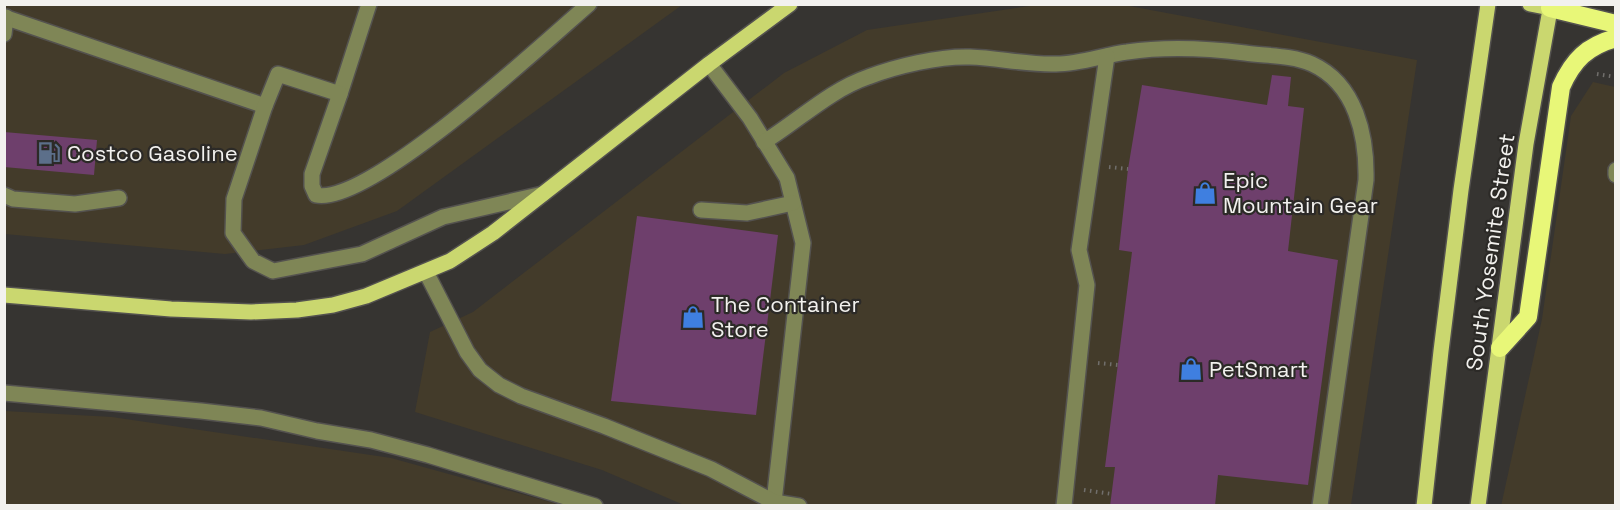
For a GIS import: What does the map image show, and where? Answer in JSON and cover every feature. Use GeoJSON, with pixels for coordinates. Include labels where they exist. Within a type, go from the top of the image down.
{"type":"FeatureCollection","features":[{"type":"Feature","properties":{"kind":"highway"},"geometry":{"type":"LineString","coordinates":[[1550,6],[1616,24]]}},
{"type":"Feature","properties":{"kind":"highway"},"geometry":{"type":"LineString","coordinates":[[1500,348],[1528,317],[1561,87],[1569,69],[1577,59],[1597,45],[1616,38]]}},
{"type":"Feature","properties":{"kind":"main road"},"geometry":{"type":"LineString","coordinates":[[4,295],[171,309],[251,312],[297,310],[333,305],[366,296],[450,261],[493,233],[709,64],[790,4]]}},
{"type":"Feature","properties":{"kind":"main road","name":"South Yosemite Street"},"geometry":{"type":"LineString","coordinates":[[1424,506],[1460,201],[1488,4]]}},
{"type":"Feature","properties":{"kind":"main road"},"geometry":{"type":"LineString","coordinates":[[1530,4],[1550,6]]}},
{"type":"Feature","properties":{"kind":"main road","name":"South Yosemite Street"},"geometry":{"type":"LineString","coordinates":[[1478,506],[1526,144],[1550,6]]}},
{"type":"Feature","properties":{"kind":"street"},"geometry":{"type":"LineString","coordinates":[[369,4],[312,174],[312,186],[316,195],[324,197],[342,192],[392,166],[461,115],[589,4]]}},
{"type":"Feature","properties":{"kind":"street"},"geometry":{"type":"LineString","coordinates":[[4,34],[5,17],[265,106]]}},
{"type":"Feature","properties":{"kind":"street"},"geometry":{"type":"LineString","coordinates":[[764,142],[841,89],[868,77],[924,62],[968,57],[1055,64],[1083,62],[1133,51],[1182,47],[1302,61],[1325,71],[1335,80],[1352,103],[1364,145],[1366,180],[1320,506]]}},
{"type":"Feature","properties":{"kind":"street"},"geometry":{"type":"LineString","coordinates":[[1064,506],[1087,285],[1080,250],[1107,56]]}},
{"type":"Feature","properties":{"kind":"street"},"geometry":{"type":"LineString","coordinates":[[709,64],[750,118],[787,178],[803,243],[774,502]]}},
{"type":"Feature","properties":{"kind":"street"},"geometry":{"type":"LineString","coordinates":[[340,94],[278,74],[265,106],[234,199],[233,233],[253,261],[273,271],[362,254],[444,218],[543,194]]}},
{"type":"Feature","properties":{"kind":"street"},"geometry":{"type":"LineString","coordinates":[[1616,170],[1616,175]]}},
{"type":"Feature","properties":{"kind":"street"},"geometry":{"type":"LineString","coordinates":[[4,195],[13,199],[75,204],[119,198]]}},
{"type":"Feature","properties":{"kind":"street"},"geometry":{"type":"LineString","coordinates":[[701,210],[747,213],[793,203]]}},
{"type":"Feature","properties":{"kind":"street"},"geometry":{"type":"LineString","coordinates":[[426,272],[467,352],[480,370],[499,385],[521,396],[711,469],[774,502],[799,506]]}},
{"type":"Feature","properties":{"kind":"street"},"geometry":{"type":"LineString","coordinates":[[4,393],[261,418],[371,440],[439,458],[595,506]]}},
{"type":"Feature","properties":{"kind":"path"},"geometry":{"type":"LineString","coordinates":[[1597,74],[1616,77]]}},
{"type":"Feature","properties":{"kind":"path"},"geometry":{"type":"LineString","coordinates":[[1066,488],[1112,494]]}},
{"type":"Feature","properties":{"kind":"shaded area"},"geometry":{"type":"Polygon","coordinates":[[[4,5],[682,5],[397,211],[304,245],[225,254],[5,234],[4,5]]]}},
{"type":"Feature","properties":{"kind":"shaded area"},"geometry":{"type":"Polygon","coordinates":[[[1036,5],[1124,5],[1417,60],[1351,505],[684,505],[602,470],[415,412],[430,332],[473,312],[784,73],[867,30],[1036,5]]]}},
{"type":"Feature","properties":{"kind":"shaded area"},"geometry":{"type":"Polygon","coordinates":[[[1593,82],[1615,87],[1615,505],[1501,506],[1542,319],[1571,116],[1593,82]]]}},
{"type":"Feature","properties":{"kind":"shaded area"},"geometry":{"type":"Polygon","coordinates":[[[5,411],[112,417],[391,458],[561,505],[5,505],[5,411]]]}},
{"type":"Feature","properties":{"kind":"building"},"geometry":{"type":"Polygon","coordinates":[[[1272,75],[1291,77],[1288,106],[1304,108],[1288,251],[1338,260],[1308,485],[1218,475],[1215,506],[1110,506],[1115,467],[1105,467],[1132,252],[1119,250],[1128,169],[1142,85],[1267,105],[1272,75]]]}},
{"type":"Feature","properties":{"kind":"building"},"geometry":{"type":"Polygon","coordinates":[[[4,132],[97,140],[94,175],[4,167],[4,132]]]}},
{"type":"Feature","properties":{"kind":"building"},"geometry":{"type":"Polygon","coordinates":[[[637,216],[778,235],[756,415],[611,401],[637,216]]]}},
{"type":"Feature","properties":{"kind":"place","name":"Costco Gasoline"},"geometry":{"type":"Point","coordinates":[49,153]}},
{"type":"Feature","properties":{"kind":"place","name":"Epic Mountain Gear"},"geometry":{"type":"Point","coordinates":[1205,193]}},
{"type":"Feature","properties":{"kind":"place","name":"The Container Store"},"geometry":{"type":"Point","coordinates":[693,317]}},
{"type":"Feature","properties":{"kind":"place","name":"PetSmart"},"geometry":{"type":"Point","coordinates":[1191,369]}}]}
